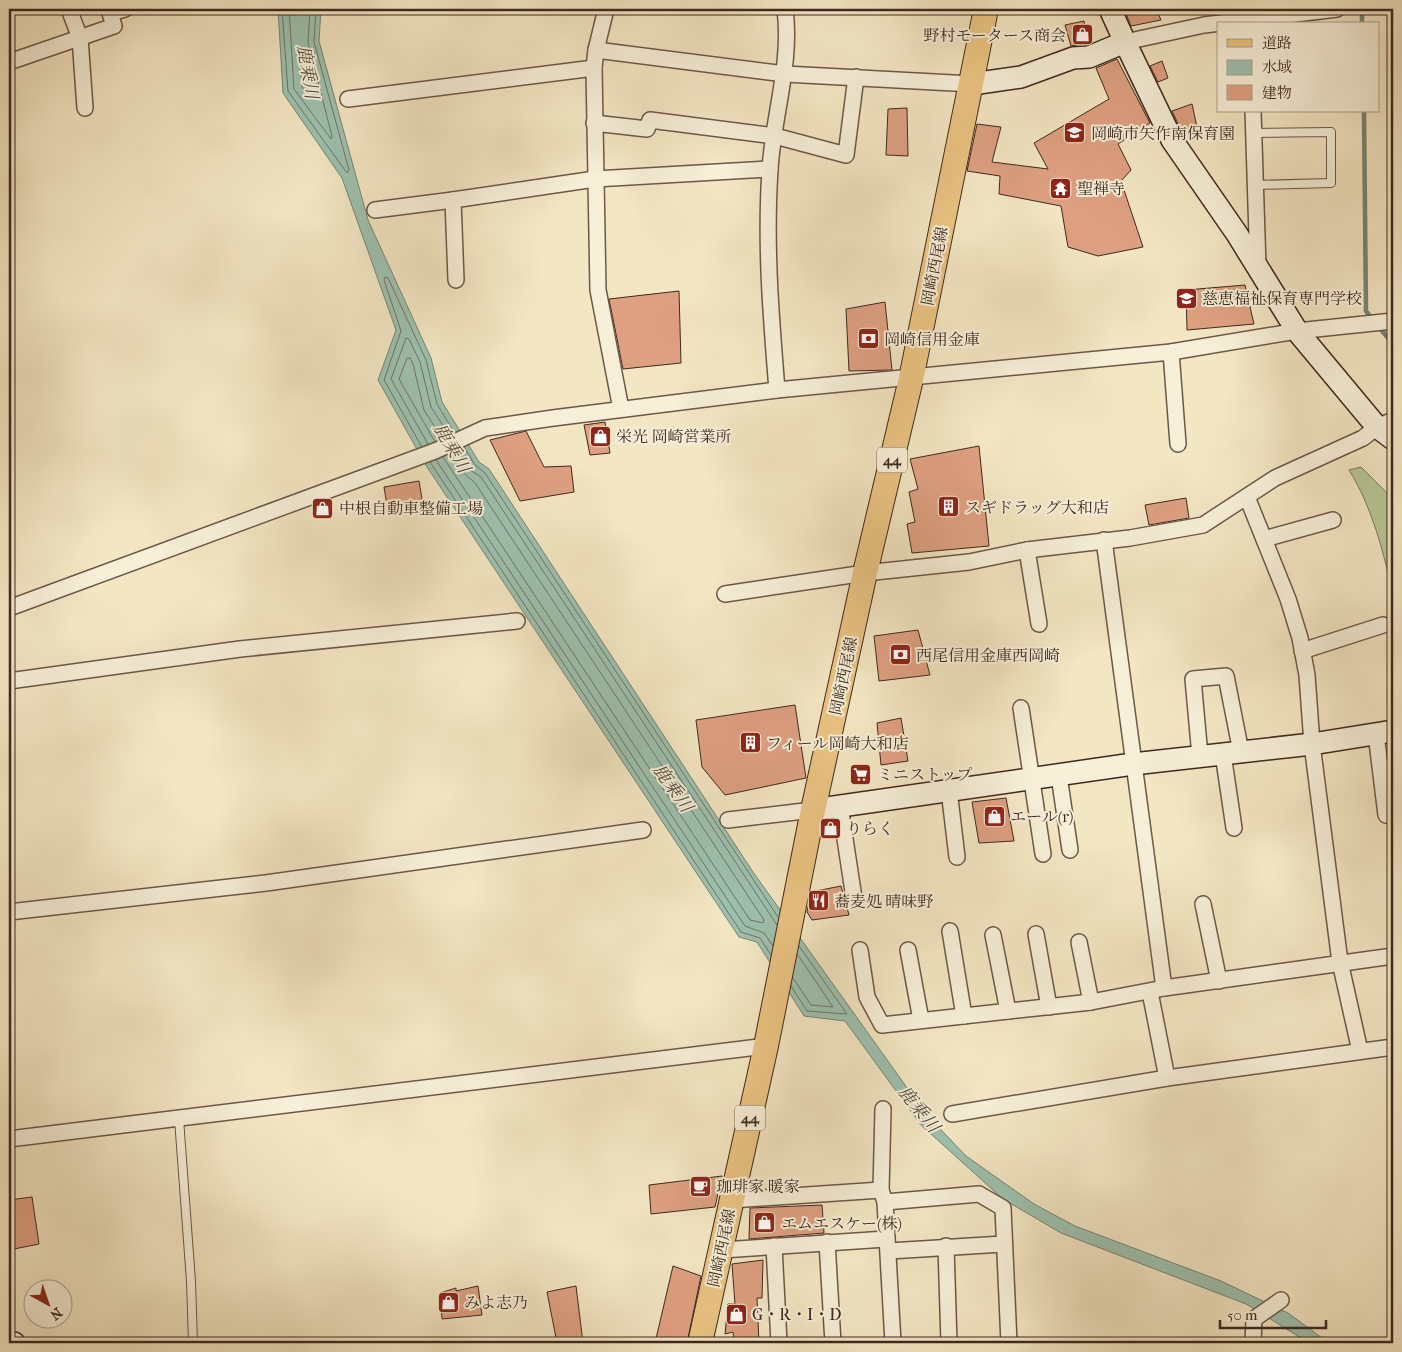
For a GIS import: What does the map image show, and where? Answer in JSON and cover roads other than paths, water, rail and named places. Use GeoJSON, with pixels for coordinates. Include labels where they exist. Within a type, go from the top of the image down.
{"type":"FeatureCollection","features":[{"type":"Feature","properties":{"kind":"main road","name":"岡崎西尾線"},"geometry":{"type":"LineString","coordinates":[[700,1343],[766,1046],[776,986],[813,810],[865,573],[911,379],[986,9]]}},
{"type":"Feature","properties":{"kind":"street"},"geometry":{"type":"LineString","coordinates":[[69,9],[80,38],[85,108]]}},
{"type":"Feature","properties":{"kind":"street"},"geometry":{"type":"LineString","coordinates":[[9,62],[114,26],[110,13],[122,9]]}},
{"type":"Feature","properties":{"kind":"street"},"geometry":{"type":"LineString","coordinates":[[606,9],[596,50],[594,68],[598,290],[621,409]]}},
{"type":"Feature","properties":{"kind":"street"},"geometry":{"type":"LineString","coordinates":[[777,390],[769,282],[770,169],[785,74],[788,34],[785,9]]}},
{"type":"Feature","properties":{"kind":"street"},"geometry":{"type":"LineString","coordinates":[[725,594],[865,573],[969,562],[1028,550],[1130,538],[1202,526],[1275,478],[1363,438],[1388,429],[1297,331],[1258,268],[1172,140],[1110,9]]}},
{"type":"Feature","properties":{"kind":"street"},"geometry":{"type":"LineString","coordinates":[[1221,22],[1250,17],[1337,9]]}},
{"type":"Feature","properties":{"kind":"street"},"geometry":{"type":"LineString","coordinates":[[596,50],[785,74],[972,84],[1020,77],[1073,58],[1089,57],[1125,42],[1217,23]]}},
{"type":"Feature","properties":{"kind":"street"},"geometry":{"type":"LineString","coordinates":[[348,99],[594,68]]}},
{"type":"Feature","properties":{"kind":"street"},"geometry":{"type":"LineString","coordinates":[[594,123],[647,129],[650,120],[775,136],[846,155],[856,78]]}},
{"type":"Feature","properties":{"kind":"street"},"geometry":{"type":"LineString","coordinates":[[1254,112],[1258,268]]}},
{"type":"Feature","properties":{"kind":"street"},"geometry":{"type":"LineString","coordinates":[[375,210],[595,179],[770,169]]}},
{"type":"Feature","properties":{"kind":"street"},"geometry":{"type":"LineString","coordinates":[[453,200],[456,280]]}},
{"type":"Feature","properties":{"kind":"street"},"geometry":{"type":"LineString","coordinates":[[9,608],[435,451],[485,428],[777,390],[911,379],[1171,352],[1297,331],[1393,321]]}},
{"type":"Feature","properties":{"kind":"street"},"geometry":{"type":"LineString","coordinates":[[1171,352],[1178,444]]}},
{"type":"Feature","properties":{"kind":"street"},"geometry":{"type":"LineString","coordinates":[[1247,497],[1288,599],[1307,675],[1312,744],[1340,962],[1360,1051]]}},
{"type":"Feature","properties":{"kind":"street"},"geometry":{"type":"LineString","coordinates":[[1264,539],[1333,520]]}},
{"type":"Feature","properties":{"kind":"street"},"geometry":{"type":"LineString","coordinates":[[1104,540],[1133,764],[1166,1078]]}},
{"type":"Feature","properties":{"kind":"street"},"geometry":{"type":"LineString","coordinates":[[1028,550],[1039,624]]}},
{"type":"Feature","properties":{"kind":"street"},"geometry":{"type":"LineString","coordinates":[[9,680],[240,649],[517,621]]}},
{"type":"Feature","properties":{"kind":"street"},"geometry":{"type":"LineString","coordinates":[[1302,651],[1383,625]]}},
{"type":"Feature","properties":{"kind":"street"},"geometry":{"type":"LineString","coordinates":[[1200,756],[1193,679],[1226,676],[1232,753],[1234,828]]}},
{"type":"Feature","properties":{"kind":"street"},"geometry":{"type":"LineString","coordinates":[[1021,708],[1043,854]]}},
{"type":"Feature","properties":{"kind":"street"},"geometry":{"type":"LineString","coordinates":[[728,820],[1059,776],[1133,764],[1312,744],[1385,733],[1386,815]]}},
{"type":"Feature","properties":{"kind":"street"},"geometry":{"type":"LineString","coordinates":[[1059,776],[1070,850]]}},
{"type":"Feature","properties":{"kind":"street"},"geometry":{"type":"LineString","coordinates":[[949,790],[957,857]]}},
{"type":"Feature","properties":{"kind":"street"},"geometry":{"type":"LineString","coordinates":[[840,806],[854,898]]}},
{"type":"Feature","properties":{"kind":"street"},"geometry":{"type":"LineString","coordinates":[[9,912],[266,883],[643,830]]}},
{"type":"Feature","properties":{"kind":"street"},"geometry":{"type":"LineString","coordinates":[[1203,904],[1219,981]]}},
{"type":"Feature","properties":{"kind":"street"},"geometry":{"type":"LineString","coordinates":[[950,931],[964,1016]]}},
{"type":"Feature","properties":{"kind":"street"},"geometry":{"type":"LineString","coordinates":[[1036,934],[1049,1007]]}},
{"type":"Feature","properties":{"kind":"street"},"geometry":{"type":"LineString","coordinates":[[992,935],[1008,1011]]}},
{"type":"Feature","properties":{"kind":"street"},"geometry":{"type":"LineString","coordinates":[[1079,942],[1091,1002]]}},
{"type":"Feature","properties":{"kind":"street"},"geometry":{"type":"LineString","coordinates":[[860,950],[867,997],[882,1025],[1091,1002],[1340,962],[1393,956]]}},
{"type":"Feature","properties":{"kind":"street"},"geometry":{"type":"LineString","coordinates":[[908,950],[921,1020]]}},
{"type":"Feature","properties":{"kind":"street"},"geometry":{"type":"LineString","coordinates":[[9,1139],[766,1046]]}},
{"type":"Feature","properties":{"kind":"street"},"geometry":{"type":"LineString","coordinates":[[952,1114],[1166,1078],[1393,1047]]}},
{"type":"Feature","properties":{"kind":"street"},"geometry":{"type":"LineString","coordinates":[[883,1109],[883,1196],[893,1343]]}},
{"type":"Feature","properties":{"kind":"street"},"geometry":{"type":"LineString","coordinates":[[732,1200],[979,1194],[1003,1208],[1008,1343]]}},
{"type":"Feature","properties":{"kind":"street"},"geometry":{"type":"LineString","coordinates":[[722,1250],[827,1242],[946,1246],[1003,1244]]}},
{"type":"Feature","properties":{"kind":"street"},"geometry":{"type":"LineString","coordinates":[[827,1242],[833,1343]]}},
{"type":"Feature","properties":{"kind":"street"},"geometry":{"type":"LineString","coordinates":[[774,1246],[780,1343]]}},
{"type":"Feature","properties":{"kind":"street"},"geometry":{"type":"LineString","coordinates":[[946,1246],[950,1343]]}},
{"type":"Feature","properties":{"kind":"street"},"geometry":{"type":"LineString","coordinates":[[1253,1343],[1254,1319],[1281,1300]]}},
{"type":"Feature","properties":{"kind":"street"},"geometry":{"type":"LineString","coordinates":[[9,1343],[14,1343]]}},
{"type":"Feature","properties":{"kind":"lane"},"geometry":{"type":"LineString","coordinates":[[1254,132],[1331,132],[1331,183],[1256,185]]}},
{"type":"Feature","properties":{"kind":"lane"},"geometry":{"type":"LineString","coordinates":[[179,1118],[191,1281],[193,1343]]}},
{"type":"Feature","properties":{"kind":"water","name":"鹿乗川"},"geometry":{"type":"Polygon","coordinates":[[[278,9],[321,9],[319,41],[368,220],[431,358],[442,402],[479,462],[489,469],[753,872],[925,1113],[966,1156],[1034,1204],[1075,1226],[1221,1281],[1288,1313],[1329,1343],[1309,1343],[1246,1304],[1061,1233],[1003,1199],[921,1125],[845,1021],[804,1016],[757,942],[739,937],[427,467],[378,380],[396,330],[342,178],[283,93],[278,9]]]}},
{"type":"Feature","properties":{"kind":"waterway"},"geometry":{"type":"LineString","coordinates":[[1362,9],[1362,22]]}},
{"type":"Feature","properties":{"kind":"waterway"},"geometry":{"type":"LineString","coordinates":[[1364,112],[1366,311],[1373,320]]}},
{"type":"Feature","properties":{"kind":"waterway"},"geometry":{"type":"LineString","coordinates":[[1378,326],[1393,344]]}},
{"type":"Feature","properties":{"kind":"place","name":"野村モータース商会"},"geometry":{"type":"Point","coordinates":[1082,35]}},
{"type":"Feature","properties":{"kind":"place","name":"岡崎市矢作南保育園"},"geometry":{"type":"Point","coordinates":[1075,133]}},
{"type":"Feature","properties":{"kind":"place","name":"聖禅寺"},"geometry":{"type":"Point","coordinates":[1061,188]}},
{"type":"Feature","properties":{"kind":"place","name":"慈恵福祉保育専門学校"},"geometry":{"type":"Point","coordinates":[1186,298]}},
{"type":"Feature","properties":{"kind":"place","name":"岡崎信用金庫"},"geometry":{"type":"Point","coordinates":[868,339]}},
{"type":"Feature","properties":{"kind":"place","name":"栄光 岡崎営業所"},"geometry":{"type":"Point","coordinates":[600,436]}},
{"type":"Feature","properties":{"kind":"place","name":"スギドラッグ大和店"},"geometry":{"type":"Point","coordinates":[949,507]}},
{"type":"Feature","properties":{"kind":"place","name":"中根自動車整備工場"},"geometry":{"type":"Point","coordinates":[323,508]}},
{"type":"Feature","properties":{"kind":"place","name":"西尾信用金庫西岡崎"},"geometry":{"type":"Point","coordinates":[900,655]}},
{"type":"Feature","properties":{"kind":"place","name":"フィール岡崎大和店"},"geometry":{"type":"Point","coordinates":[750,743]}},
{"type":"Feature","properties":{"kind":"place","name":"ミニストップ"},"geometry":{"type":"Point","coordinates":[861,774]}},
{"type":"Feature","properties":{"kind":"place","name":"エール(r)"},"geometry":{"type":"Point","coordinates":[994,816]}},
{"type":"Feature","properties":{"kind":"place","name":"りらく"},"geometry":{"type":"Point","coordinates":[830,828]}},
{"type":"Feature","properties":{"kind":"place","name":"蕎麦処 晴味野"},"geometry":{"type":"Point","coordinates":[818,901]}},
{"type":"Feature","properties":{"kind":"place","name":"珈琲家 暖家"},"geometry":{"type":"Point","coordinates":[700,1186]}},
{"type":"Feature","properties":{"kind":"place","name":"エムエスケー(株)"},"geometry":{"type":"Point","coordinates":[765,1223]}},
{"type":"Feature","properties":{"kind":"place","name":"みよ志乃"},"geometry":{"type":"Point","coordinates":[448,1302]}},
{"type":"Feature","properties":{"kind":"place","name":"G・R・I・D"},"geometry":{"type":"Point","coordinates":[736,1314]}}]}
